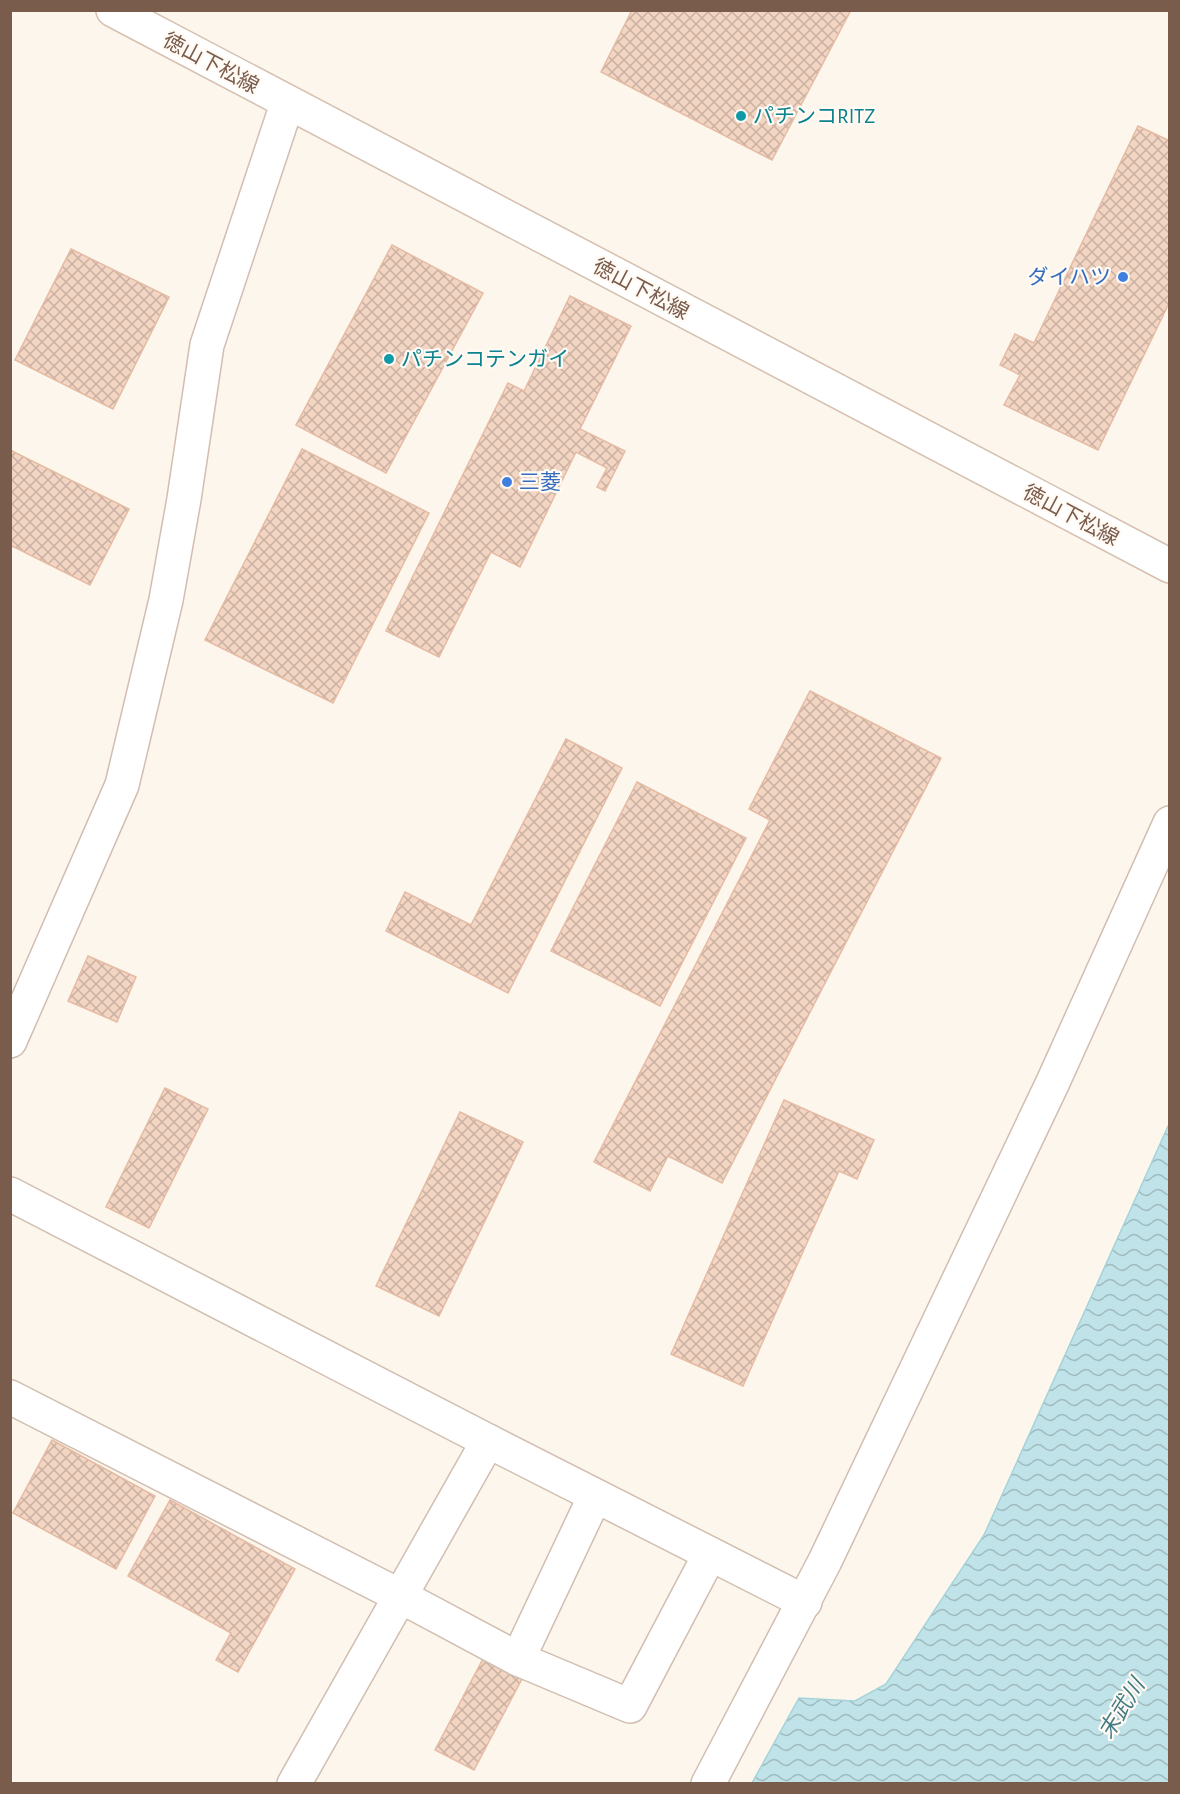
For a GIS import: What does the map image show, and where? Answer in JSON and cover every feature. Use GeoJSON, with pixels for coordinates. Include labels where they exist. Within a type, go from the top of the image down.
{"type":"FeatureCollection","features":[{"type":"Feature","properties":{"kind":"street","name":"徳山下松線"},"geometry":{"type":"LineString","coordinates":[[113,10],[287,104],[1170,566]]}},
{"type":"Feature","properties":{"kind":"street"},"geometry":{"type":"LineString","coordinates":[[10,1041],[122,784],[166,600],[207,345],[287,104]]}},
{"type":"Feature","properties":{"kind":"street"},"geometry":{"type":"LineString","coordinates":[[708,1784],[805,1602],[1053,1082],[1170,823]]}},
{"type":"Feature","properties":{"kind":"street"},"geometry":{"type":"LineString","coordinates":[[10,1194],[805,1602]]}},
{"type":"Feature","properties":{"kind":"street"},"geometry":{"type":"LineString","coordinates":[[10,1397],[400,1596],[518,1659],[630,1706],[710,1554]]}},
{"type":"Feature","properties":{"kind":"street"},"geometry":{"type":"LineString","coordinates":[[294,1784],[488,1441]]}},
{"type":"Feature","properties":{"kind":"street"},"geometry":{"type":"LineString","coordinates":[[518,1659],[595,1496]]}},
{"type":"Feature","properties":{"kind":"water","name":"末武川"},"geometry":{"type":"Polygon","coordinates":[[[1169,1124],[1169,1783],[752,1783],[799,1698],[855,1701],[886,1684],[984,1535],[1169,1124]]]}},
{"type":"Feature","properties":{"kind":"building","name":"パチンコRITZ"},"geometry":{"type":"Polygon","coordinates":[[[632,10],[851,10],[772,160],[601,72],[632,10]]]}},
{"type":"Feature","properties":{"kind":"building"},"geometry":{"type":"Polygon","coordinates":[[[1138,126],[1170,141],[1170,301],[1098,450],[1004,405],[1020,375],[1000,365],[1015,334],[1034,343],[1138,126]]]}},
{"type":"Feature","properties":{"kind":"building","name":"パチンコテンガイ"},"geometry":{"type":"Polygon","coordinates":[[[392,245],[483,293],[386,473],[296,425],[392,245]]]}},
{"type":"Feature","properties":{"kind":"building"},"geometry":{"type":"Polygon","coordinates":[[[71,249],[169,297],[113,409],[15,360],[71,249]]]}},
{"type":"Feature","properties":{"kind":"building"},"geometry":{"type":"Polygon","coordinates":[[[570,296],[631,326],[580,429],[625,451],[605,491],[597,487],[607,468],[576,452],[520,567],[491,552],[439,657],[386,631],[508,383],[524,391],[570,296]]]}},
{"type":"Feature","properties":{"kind":"building"},"geometry":{"type":"Polygon","coordinates":[[[302,449],[429,513],[333,703],[205,640],[302,449]]]}},
{"type":"Feature","properties":{"kind":"building"},"geometry":{"type":"Polygon","coordinates":[[[10,450],[129,509],[90,585],[10,545],[10,450]]]}},
{"type":"Feature","properties":{"kind":"building"},"geometry":{"type":"Polygon","coordinates":[[[810,691],[941,758],[722,1183],[668,1156],[650,1191],[594,1162],[770,820],[749,809],[810,691]]]}},
{"type":"Feature","properties":{"kind":"building"},"geometry":{"type":"Polygon","coordinates":[[[566,739],[622,768],[508,993],[386,931],[405,892],[471,925],[566,739]]]}},
{"type":"Feature","properties":{"kind":"building"},"geometry":{"type":"Polygon","coordinates":[[[637,782],[746,838],[660,1006],[551,951],[637,782]]]}},
{"type":"Feature","properties":{"kind":"building"},"geometry":{"type":"Polygon","coordinates":[[[88,956],[136,977],[117,1022],[68,1001],[88,956]]]}},
{"type":"Feature","properties":{"kind":"building"},"geometry":{"type":"Polygon","coordinates":[[[165,1088],[208,1109],[149,1228],[106,1207],[165,1088]]]}},
{"type":"Feature","properties":{"kind":"building"},"geometry":{"type":"Polygon","coordinates":[[[784,1100],[874,1140],[857,1179],[839,1171],[743,1386],[671,1354],[784,1100]]]}},
{"type":"Feature","properties":{"kind":"building"},"geometry":{"type":"Polygon","coordinates":[[[460,1112],[523,1142],[439,1316],[376,1286],[460,1112]]]}},
{"type":"Feature","properties":{"kind":"building"},"geometry":{"type":"Polygon","coordinates":[[[52,1440],[155,1496],[116,1569],[13,1513],[52,1440]]]}},
{"type":"Feature","properties":{"kind":"building"},"geometry":{"type":"Polygon","coordinates":[[[170,1500],[295,1569],[238,1672],[216,1660],[231,1633],[128,1576],[170,1500]]]}},
{"type":"Feature","properties":{"kind":"building"},"geometry":{"type":"Polygon","coordinates":[[[485,1655],[524,1675],[474,1770],[435,1750],[485,1655]]]}},
{"type":"Feature","properties":{"kind":"place","name":"パチンコRITZ"},"geometry":{"type":"Point","coordinates":[741,116]}},
{"type":"Feature","properties":{"kind":"place","name":"ダイハツ"},"geometry":{"type":"Point","coordinates":[1123,277]}},
{"type":"Feature","properties":{"kind":"place","name":"パチンコテンガイ"},"geometry":{"type":"Point","coordinates":[389,359]}},
{"type":"Feature","properties":{"kind":"place","name":"三菱"},"geometry":{"type":"Point","coordinates":[507,482]}}]}
